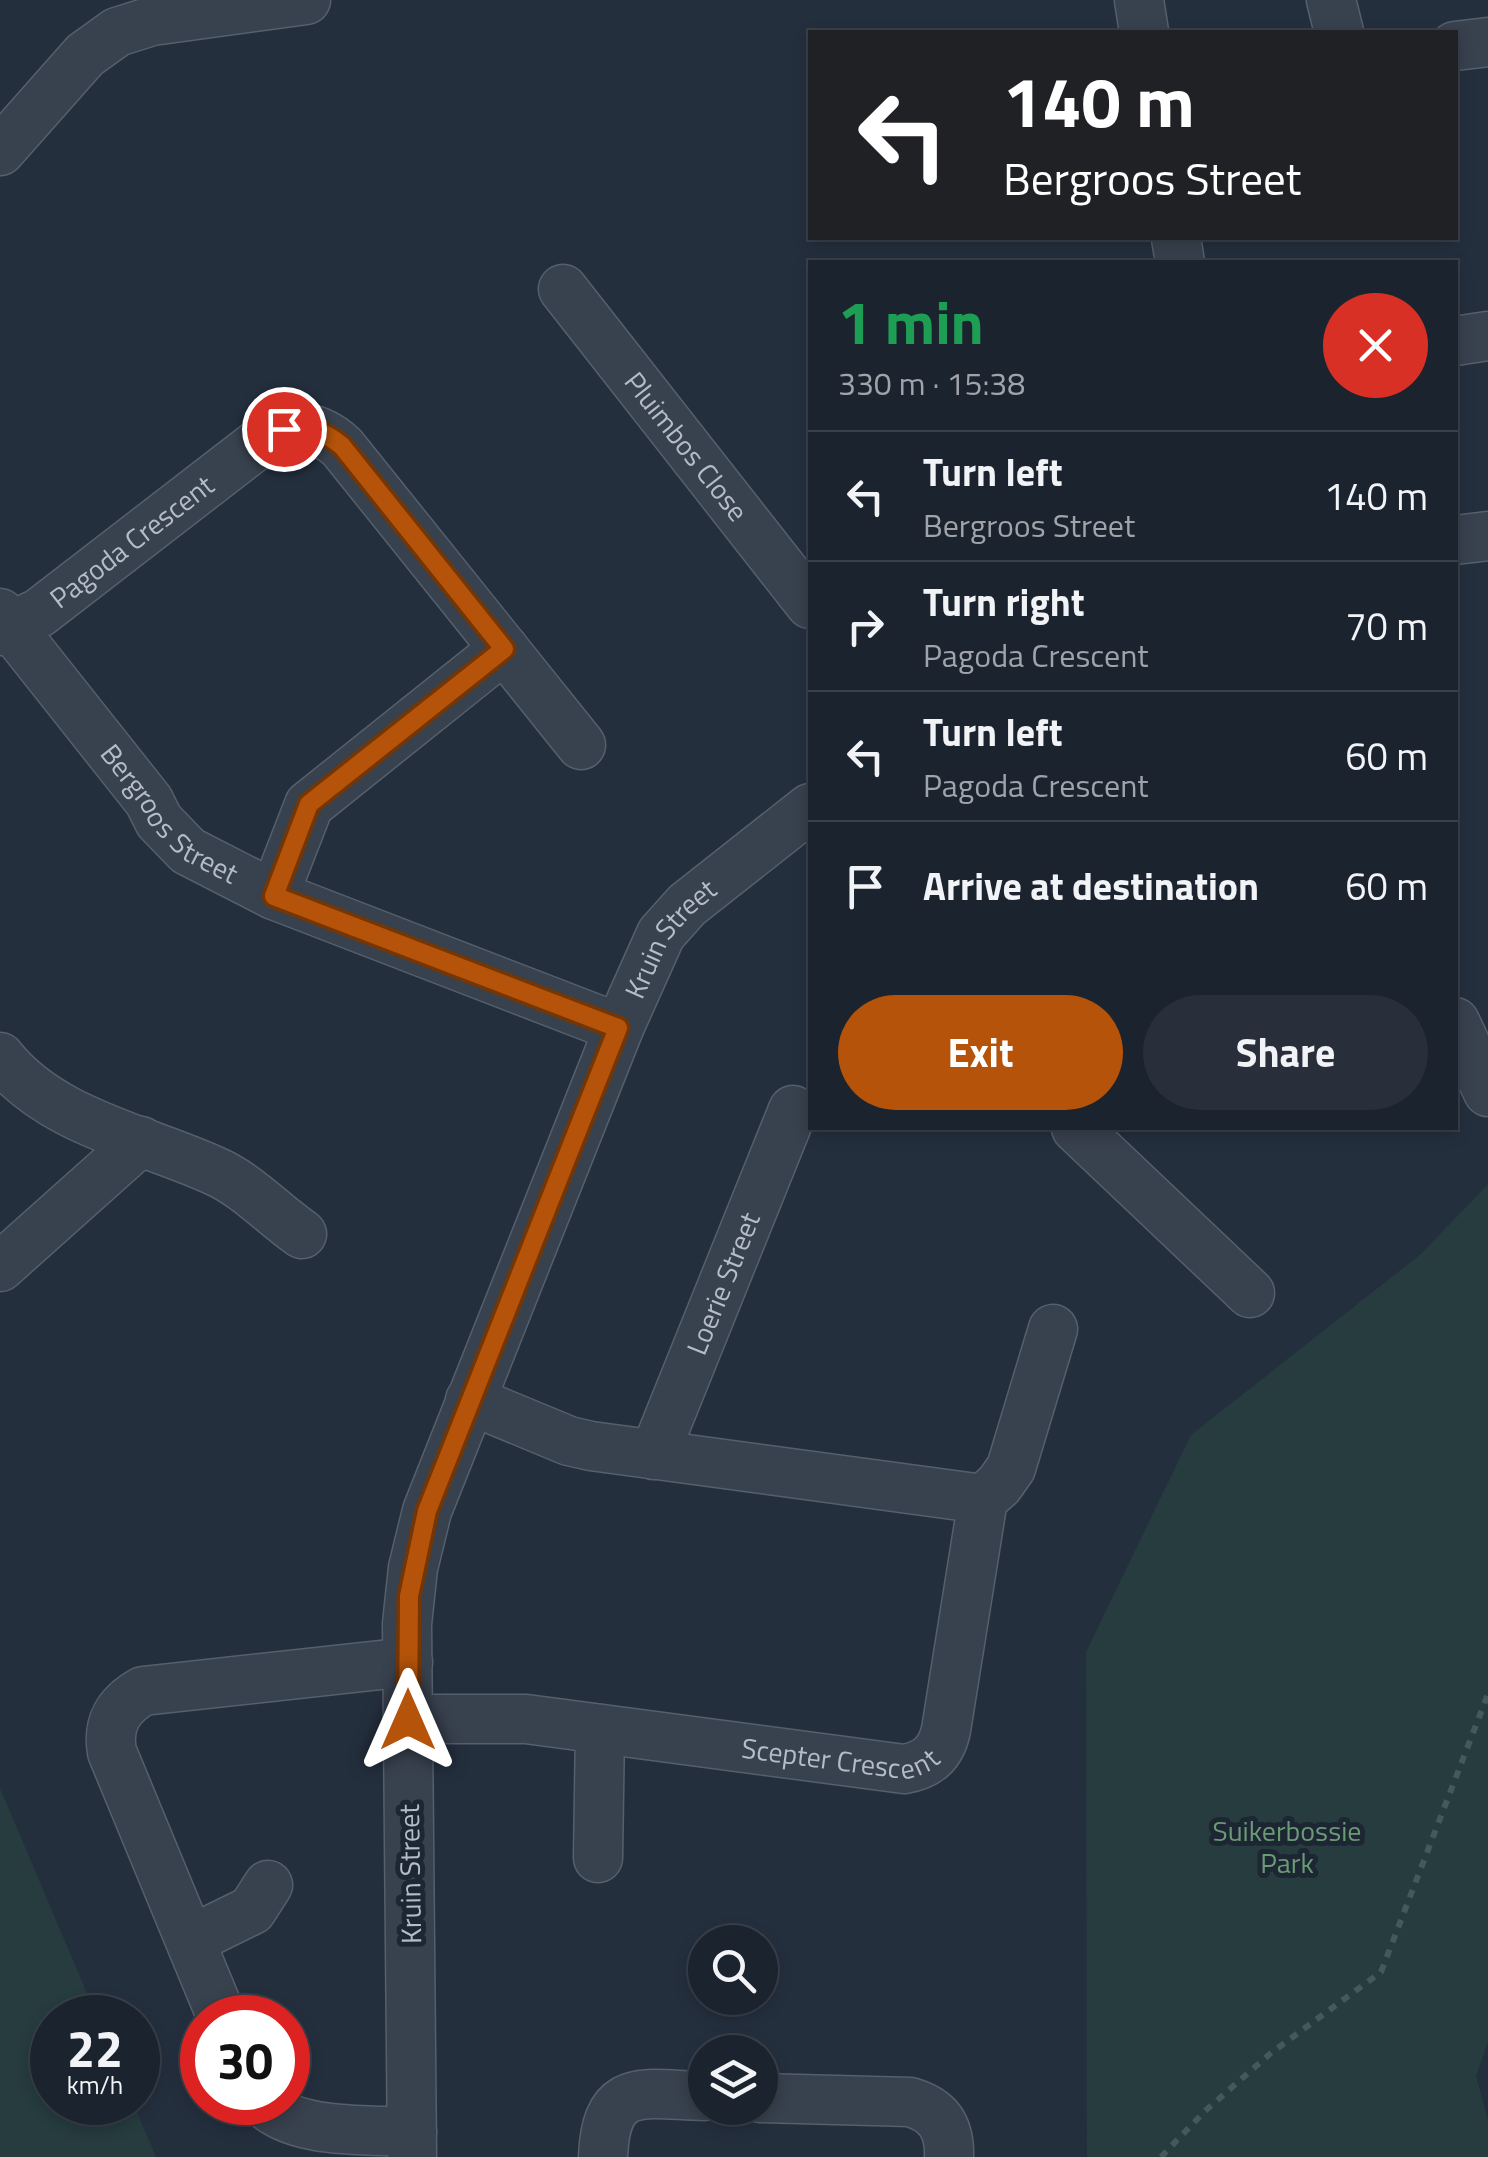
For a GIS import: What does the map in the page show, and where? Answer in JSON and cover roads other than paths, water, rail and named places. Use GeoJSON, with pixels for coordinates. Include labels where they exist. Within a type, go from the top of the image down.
{"type":"FeatureCollection","features":[{"type":"Feature","properties":{"kind":"street"},"geometry":{"type":"LineString","coordinates":[[9,122],[117,32],[152,20],[306,0]]}},
{"type":"Feature","properties":{"kind":"street"},"geometry":{"type":"LineString","coordinates":[[1139,0],[1144,30]]}},
{"type":"Feature","properties":{"kind":"street"},"geometry":{"type":"LineString","coordinates":[[1331,0],[1338,30]]}},
{"type":"Feature","properties":{"kind":"street"},"geometry":{"type":"LineString","coordinates":[[1458,46],[1488,42]]}},
{"type":"Feature","properties":{"kind":"street","name":"Pluimbos Close"},"geometry":{"type":"LineString","coordinates":[[563,289],[808,601]]}},
{"type":"Feature","properties":{"kind":"street"},"geometry":{"type":"LineString","coordinates":[[1458,341],[1488,336]]}},
{"type":"Feature","properties":{"kind":"street","name":"Pagoda Crescent"},"geometry":{"type":"LineString","coordinates":[[3,624],[40,613],[271,434],[299,427],[329,436],[342,446],[580,745]]}},
{"type":"Feature","properties":{"kind":"street"},"geometry":{"type":"LineString","coordinates":[[1458,540],[1488,536]]}},
{"type":"Feature","properties":{"kind":"street","name":"Bergroos Street"},"geometry":{"type":"LineString","coordinates":[[3,624],[149,801],[172,837],[207,862],[274,896],[618,1028]]}},
{"type":"Feature","properties":{"kind":"street"},"geometry":{"type":"LineString","coordinates":[[274,896],[309,804],[504,649]]}},
{"type":"Feature","properties":{"kind":"street","name":"Kruin Street"},"geometry":{"type":"LineString","coordinates":[[412,2144],[408,1662],[409,1596],[419,1540],[470,1400],[618,1028],[661,934],[687,905],[803,828]]}},
{"type":"Feature","properties":{"kind":"street"},"geometry":{"type":"LineString","coordinates":[[1458,1028],[1488,1092]]}},
{"type":"Feature","properties":{"kind":"street"},"geometry":{"type":"LineString","coordinates":[[0,1057],[16,1077],[44,1099],[218,1172],[302,1234]]}},
{"type":"Feature","properties":{"kind":"street","name":"Loerie Street"},"geometry":{"type":"LineString","coordinates":[[654,1455],[793,1110]]}},
{"type":"Feature","properties":{"kind":"street"},"geometry":{"type":"LineString","coordinates":[[1078,1130],[1250,1293]]}},
{"type":"Feature","properties":{"kind":"street"},"geometry":{"type":"LineString","coordinates":[[0,1266],[141,1141]]}},
{"type":"Feature","properties":{"kind":"street","name":"Scepter Crescent"},"geometry":{"type":"LineString","coordinates":[[408,1720],[526,1719],[904,1769],[924,1764],[943,1743],[946,1730],[983,1499],[999,1486],[1010,1468],[1053,1329]]}},
{"type":"Feature","properties":{"kind":"street"},"geometry":{"type":"LineString","coordinates":[[470,1400],[569,1441],[983,1499]]}},
{"type":"Feature","properties":{"kind":"street"},"geometry":{"type":"LineString","coordinates":[[213,1995],[112,1752],[112,1724],[119,1710],[143,1691],[408,1662]]}},
{"type":"Feature","properties":{"kind":"street"},"geometry":{"type":"LineString","coordinates":[[598,1858],[600,1729]]}},
{"type":"Feature","properties":{"kind":"street"},"geometry":{"type":"LineString","coordinates":[[190,1940],[252,1910],[268,1885]]}},
{"type":"Feature","properties":{"kind":"street"},"geometry":{"type":"LineString","coordinates":[[603,2157],[604,2132],[610,2113],[620,2100],[637,2094],[688,2096]]}},
{"type":"Feature","properties":{"kind":"street"},"geometry":{"type":"LineString","coordinates":[[778,2098],[910,2102],[930,2108],[943,2121],[949,2157]]}},
{"type":"Feature","properties":{"kind":"street"},"geometry":{"type":"LineString","coordinates":[[309,2125],[412,2144]]}},
{"type":"Feature","properties":{"kind":"park label","name":"Suikerbossie Park"},"geometry":{"type":"Point","coordinates":[1287,1847]}}]}
